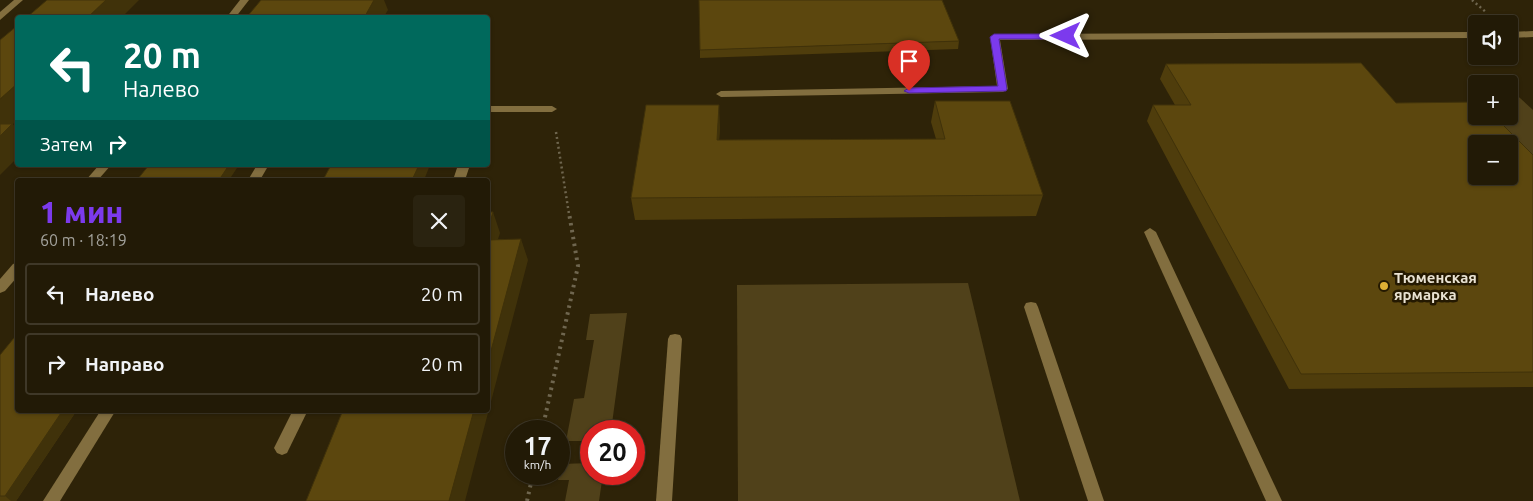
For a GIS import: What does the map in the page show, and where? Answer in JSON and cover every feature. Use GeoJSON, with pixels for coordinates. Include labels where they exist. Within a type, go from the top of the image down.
{"type":"FeatureCollection","features":[{"type":"Feature","properties":{"kind":"lane"},"geometry":{"type":"LineString","coordinates":[[0,17],[19,0]]}},
{"type":"Feature","properties":{"kind":"lane"},"geometry":{"type":"LineString","coordinates":[[232,15],[245,0]]}},
{"type":"Feature","properties":{"kind":"lane"},"geometry":{"type":"LineString","coordinates":[[1518,34],[1533,34]]}},
{"type":"Feature","properties":{"kind":"lane"},"geometry":{"type":"LineString","coordinates":[[721,94],[1003,89],[994,37],[1468,35]]}},
{"type":"Feature","properties":{"kind":"lane"},"geometry":{"type":"LineString","coordinates":[[490,109],[552,109]]}},
{"type":"Feature","properties":{"kind":"lane"},"geometry":{"type":"LineString","coordinates":[[94,178],[103,167]]}},
{"type":"Feature","properties":{"kind":"lane"},"geometry":{"type":"LineString","coordinates":[[255,178],[261,168]]}},
{"type":"Feature","properties":{"kind":"lane"},"geometry":{"type":"LineString","coordinates":[[1150,232],[1274,501]]}},
{"type":"Feature","properties":{"kind":"lane"},"geometry":{"type":"LineString","coordinates":[[0,288],[15,270]]}},
{"type":"Feature","properties":{"kind":"lane"},"geometry":{"type":"LineString","coordinates":[[1031,307],[1096,501]]}},
{"type":"Feature","properties":{"kind":"lane"},"geometry":{"type":"LineString","coordinates":[[664,501],[676,339]]}},
{"type":"Feature","properties":{"kind":"lane"},"geometry":{"type":"LineString","coordinates":[[51,501],[107,413]]}},
{"type":"Feature","properties":{"kind":"lane"},"geometry":{"type":"LineString","coordinates":[[282,448],[300,413]]}},
{"type":"Feature","properties":{"kind":"path"},"geometry":{"type":"LineString","coordinates":[[544,420],[578,266],[552,109]]}},
{"type":"Feature","properties":{"kind":"path"},"geometry":{"type":"LineString","coordinates":[[527,501],[531,485]]}},
{"type":"Feature","properties":{"kind":"shaded area"},"geometry":{"type":"Polygon","coordinates":[[[1518,96],[1533,110],[1533,158],[1518,143],[1518,135],[1511,135],[1501,125],[1518,125],[1518,96]]]}},
{"type":"Feature","properties":{"kind":"shaded area"},"geometry":{"type":"Polygon","coordinates":[[[968,283],[1020,501],[738,501],[737,285],[968,283]]]}},
{"type":"Feature","properties":{"kind":"shaded area"},"geometry":{"type":"Polygon","coordinates":[[[627,313],[612,420],[580,420],[580,441],[570,441],[570,420],[574,399],[584,398],[594,340],[586,340],[590,314],[627,313]]]}},
{"type":"Feature","properties":{"kind":"shaded area"},"geometry":{"type":"Polygon","coordinates":[[[580,463],[580,485],[601,485],[599,501],[565,501],[568,485],[570,485],[570,464],[580,463]]]}},
{"type":"Feature","properties":{"kind":"building"},"geometry":{"type":"Polygon","coordinates":[[[47,0],[106,0],[90,15],[30,15],[47,0]]]}},
{"type":"Feature","properties":{"kind":"building"},"geometry":{"type":"Polygon","coordinates":[[[261,0],[374,0],[366,15],[248,15],[261,0]]]}},
{"type":"Feature","properties":{"kind":"building"},"geometry":{"type":"Polygon","coordinates":[[[699,0],[942,0],[959,41],[700,50],[699,0]]]}},
{"type":"Feature","properties":{"kind":"building"},"geometry":{"type":"Polygon","coordinates":[[[15,28],[15,86],[0,99],[0,40],[15,28]]]}},
{"type":"Feature","properties":{"kind":"building","name":"Тюменская ярмарка"},"geometry":{"type":"Polygon","coordinates":[[[1361,63],[1396,103],[1468,102],[1468,125],[1503,125],[1513,135],[1468,135],[1468,185],[1518,185],[1518,140],[1533,155],[1533,372],[1301,374],[1153,105],[1191,105],[1166,64],[1361,63]]]}},
{"type":"Feature","properties":{"kind":"building"},"geometry":{"type":"Polygon","coordinates":[[[935,101],[1010,101],[1043,195],[631,198],[646,105],[719,105],[717,140],[945,139],[935,101]]]}},
{"type":"Feature","properties":{"kind":"building"},"geometry":{"type":"Polygon","coordinates":[[[0,124],[12,124],[0,136],[0,124]]]}},
{"type":"Feature","properties":{"kind":"building"},"geometry":{"type":"Polygon","coordinates":[[[147,167],[228,167],[220,178],[139,178],[147,167]]]}},
{"type":"Feature","properties":{"kind":"building"},"geometry":{"type":"Polygon","coordinates":[[[330,167],[418,167],[413,178],[324,178],[330,167]]]}},
{"type":"Feature","properties":{"kind":"building"},"geometry":{"type":"Polygon","coordinates":[[[521,239],[490,355],[490,240],[521,239]]]}},
{"type":"Feature","properties":{"kind":"building"},"geometry":{"type":"Polygon","coordinates":[[[15,337],[15,413],[61,413],[5,496],[0,496],[0,355],[15,337]]]}},
{"type":"Feature","properties":{"kind":"building"},"geometry":{"type":"Polygon","coordinates":[[[342,413],[473,413],[449,501],[306,501],[342,413]]]}},
{"type":"Feature","properties":{"kind":"place","name":"Тюменская ярмарка"},"geometry":{"type":"Point","coordinates":[1384,286]}},
{"type":"Feature","properties":{"kind":"route"},"geometry":{"type":"LineString","coordinates":[[909,91],[1003,89],[994,37],[1066,36]]}}]}
